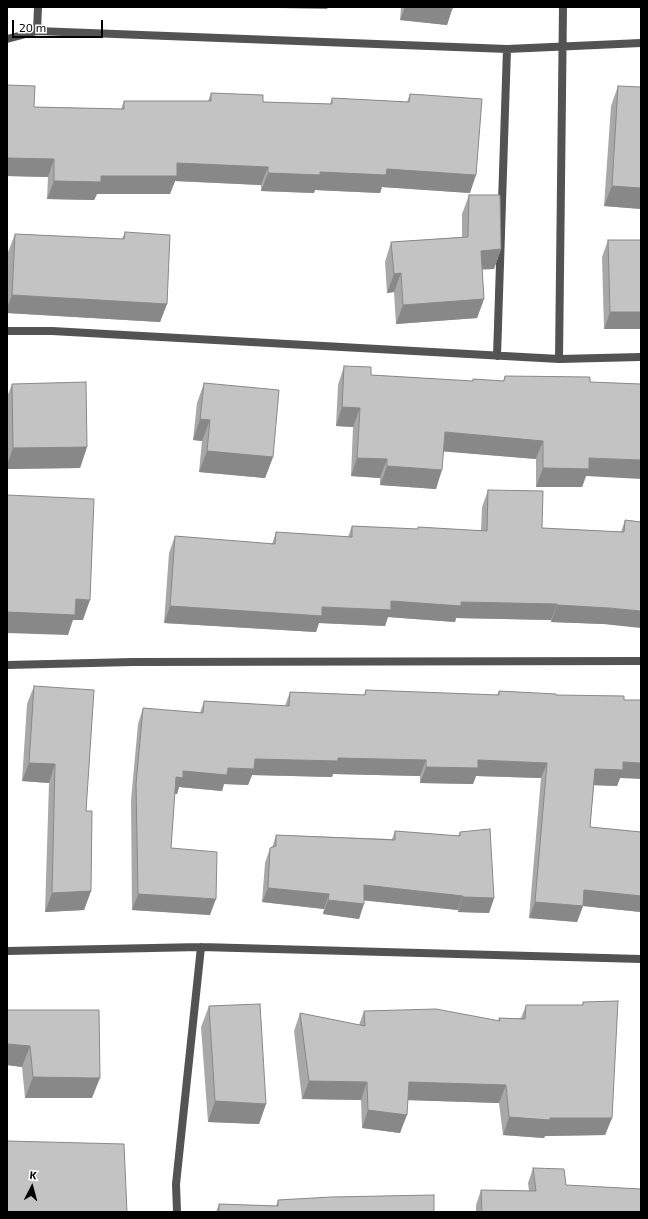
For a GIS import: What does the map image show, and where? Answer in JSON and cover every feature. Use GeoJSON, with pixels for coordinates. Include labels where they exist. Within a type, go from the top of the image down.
{"type":"FeatureCollection","features":[{"type":"Feature","properties":{"kind":"street"},"geometry":{"type":"LineString","coordinates":[[37,31],[38,7]]}},
{"type":"Feature","properties":{"kind":"street"},"geometry":{"type":"LineString","coordinates":[[559,359],[564,48],[563,7]]}},
{"type":"Feature","properties":{"kind":"street"},"geometry":{"type":"LineString","coordinates":[[7,39],[37,31],[506,50],[641,43]]}},
{"type":"Feature","properties":{"kind":"street"},"geometry":{"type":"LineString","coordinates":[[497,356],[506,50]]}},
{"type":"Feature","properties":{"kind":"street"},"geometry":{"type":"LineString","coordinates":[[7,331],[52,331],[559,359],[641,357]]}},
{"type":"Feature","properties":{"kind":"street"},"geometry":{"type":"LineString","coordinates":[[7,665],[141,662],[641,661]]}},
{"type":"Feature","properties":{"kind":"street"},"geometry":{"type":"LineString","coordinates":[[7,951],[201,947],[641,958]]}},
{"type":"Feature","properties":{"kind":"street"},"geometry":{"type":"LineString","coordinates":[[177,1212],[176,1184],[201,947]]}},
{"type":"Feature","properties":{"kind":"building"},"geometry":{"type":"Polygon","coordinates":[[[431,7],[453,7],[452,9],[431,7]]]}},
{"type":"Feature","properties":{"kind":"building"},"geometry":{"type":"Polygon","coordinates":[[[7,85],[35,86],[34,107],[124,109],[124,101],[211,101],[211,93],[263,95],[263,102],[332,104],[332,98],[409,102],[410,94],[482,99],[476,175],[387,169],[386,175],[320,172],[320,175],[268,173],[268,167],[177,163],[177,176],[101,176],[101,182],[54,181],[54,159],[7,158],[7,85]]]}},
{"type":"Feature","properties":{"kind":"building"},"geometry":{"type":"Polygon","coordinates":[[[618,86],[641,87],[641,188],[612,186],[618,86]]]}},
{"type":"Feature","properties":{"kind":"building"},"geometry":{"type":"Polygon","coordinates":[[[469,195],[500,195],[501,249],[481,251],[484,299],[403,305],[401,273],[394,274],[391,242],[468,237],[469,195]]]}},
{"type":"Feature","properties":{"kind":"building"},"geometry":{"type":"Polygon","coordinates":[[[125,232],[170,235],[167,304],[12,295],[15,234],[124,239],[125,232]]]}},
{"type":"Feature","properties":{"kind":"building"},"geometry":{"type":"Polygon","coordinates":[[[608,240],[641,240],[641,312],[610,312],[608,240]]]}},
{"type":"Feature","properties":{"kind":"building"},"geometry":{"type":"Polygon","coordinates":[[[344,366],[371,367],[371,375],[473,381],[473,379],[504,381],[505,376],[590,377],[590,382],[641,384],[641,460],[589,458],[589,469],[543,468],[543,441],[445,432],[442,470],[387,466],[387,459],[357,458],[360,408],[342,407],[344,366]]]}},
{"type":"Feature","properties":{"kind":"building"},"geometry":{"type":"Polygon","coordinates":[[[86,382],[87,447],[13,448],[12,384],[86,382]]]}},
{"type":"Feature","properties":{"kind":"building"},"geometry":{"type":"Polygon","coordinates":[[[204,383],[279,390],[273,457],[207,451],[210,420],[200,419],[204,383]]]}},
{"type":"Feature","properties":{"kind":"building"},"geometry":{"type":"Polygon","coordinates":[[[488,490],[543,491],[542,528],[624,532],[625,520],[641,522],[641,611],[557,604],[461,602],[461,606],[391,601],[391,610],[322,607],[322,616],[170,606],[175,536],[275,544],[276,532],[352,537],[352,526],[418,529],[418,527],[487,531],[488,490]]]}},
{"type":"Feature","properties":{"kind":"building"},"geometry":{"type":"Polygon","coordinates":[[[7,495],[94,499],[90,600],[76,599],[75,615],[7,612],[7,495]]]}},
{"type":"Feature","properties":{"kind":"building"},"geometry":{"type":"Polygon","coordinates":[[[34,686],[94,690],[86,811],[92,811],[91,891],[52,893],[55,764],[29,763],[34,686]]]}},
{"type":"Feature","properties":{"kind":"building"},"geometry":{"type":"Polygon","coordinates":[[[366,690],[499,695],[499,691],[556,695],[624,696],[624,700],[641,700],[641,763],[623,762],[623,770],[595,769],[590,827],[641,832],[641,896],[584,890],[583,906],[535,902],[547,763],[478,760],[478,768],[426,767],[426,760],[338,758],[338,761],[255,759],[254,769],[228,768],[227,775],[183,771],[183,778],[176,777],[171,848],[217,852],[216,899],[138,894],[136,784],[143,708],[203,713],[204,701],[289,706],[290,692],[365,695],[366,690]]]}},
{"type":"Feature","properties":{"kind":"building"},"geometry":{"type":"Polygon","coordinates":[[[490,829],[494,898],[463,897],[364,885],[364,904],[328,900],[329,894],[268,888],[270,848],[276,846],[276,835],[395,840],[395,831],[460,836],[460,832],[490,829]]]}},
{"type":"Feature","properties":{"kind":"building"},"geometry":{"type":"Polygon","coordinates":[[[618,1001],[612,1118],[550,1118],[550,1120],[509,1117],[506,1085],[409,1082],[407,1115],[368,1110],[367,1082],[309,1081],[300,1013],[365,1026],[364,1011],[436,1009],[500,1021],[499,1018],[525,1019],[526,1005],[583,1005],[583,1002],[618,1001]]]}},
{"type":"Feature","properties":{"kind":"building"},"geometry":{"type":"Polygon","coordinates":[[[260,1004],[266,1104],[215,1101],[209,1006],[260,1004]]]}},
{"type":"Feature","properties":{"kind":"building"},"geometry":{"type":"Polygon","coordinates":[[[7,1010],[99,1010],[100,1078],[33,1077],[30,1046],[7,1044],[7,1010]]]}},
{"type":"Feature","properties":{"kind":"building"},"geometry":{"type":"Polygon","coordinates":[[[7,1141],[124,1144],[127,1212],[7,1212],[7,1141]]]}},
{"type":"Feature","properties":{"kind":"building"},"geometry":{"type":"Polygon","coordinates":[[[533,1168],[564,1169],[566,1185],[641,1189],[641,1212],[482,1212],[481,1190],[536,1191],[533,1168]]]}},
{"type":"Feature","properties":{"kind":"building"},"geometry":{"type":"Polygon","coordinates":[[[434,1195],[434,1212],[219,1212],[219,1204],[278,1206],[278,1200],[331,1197],[434,1195]]]}}]}
